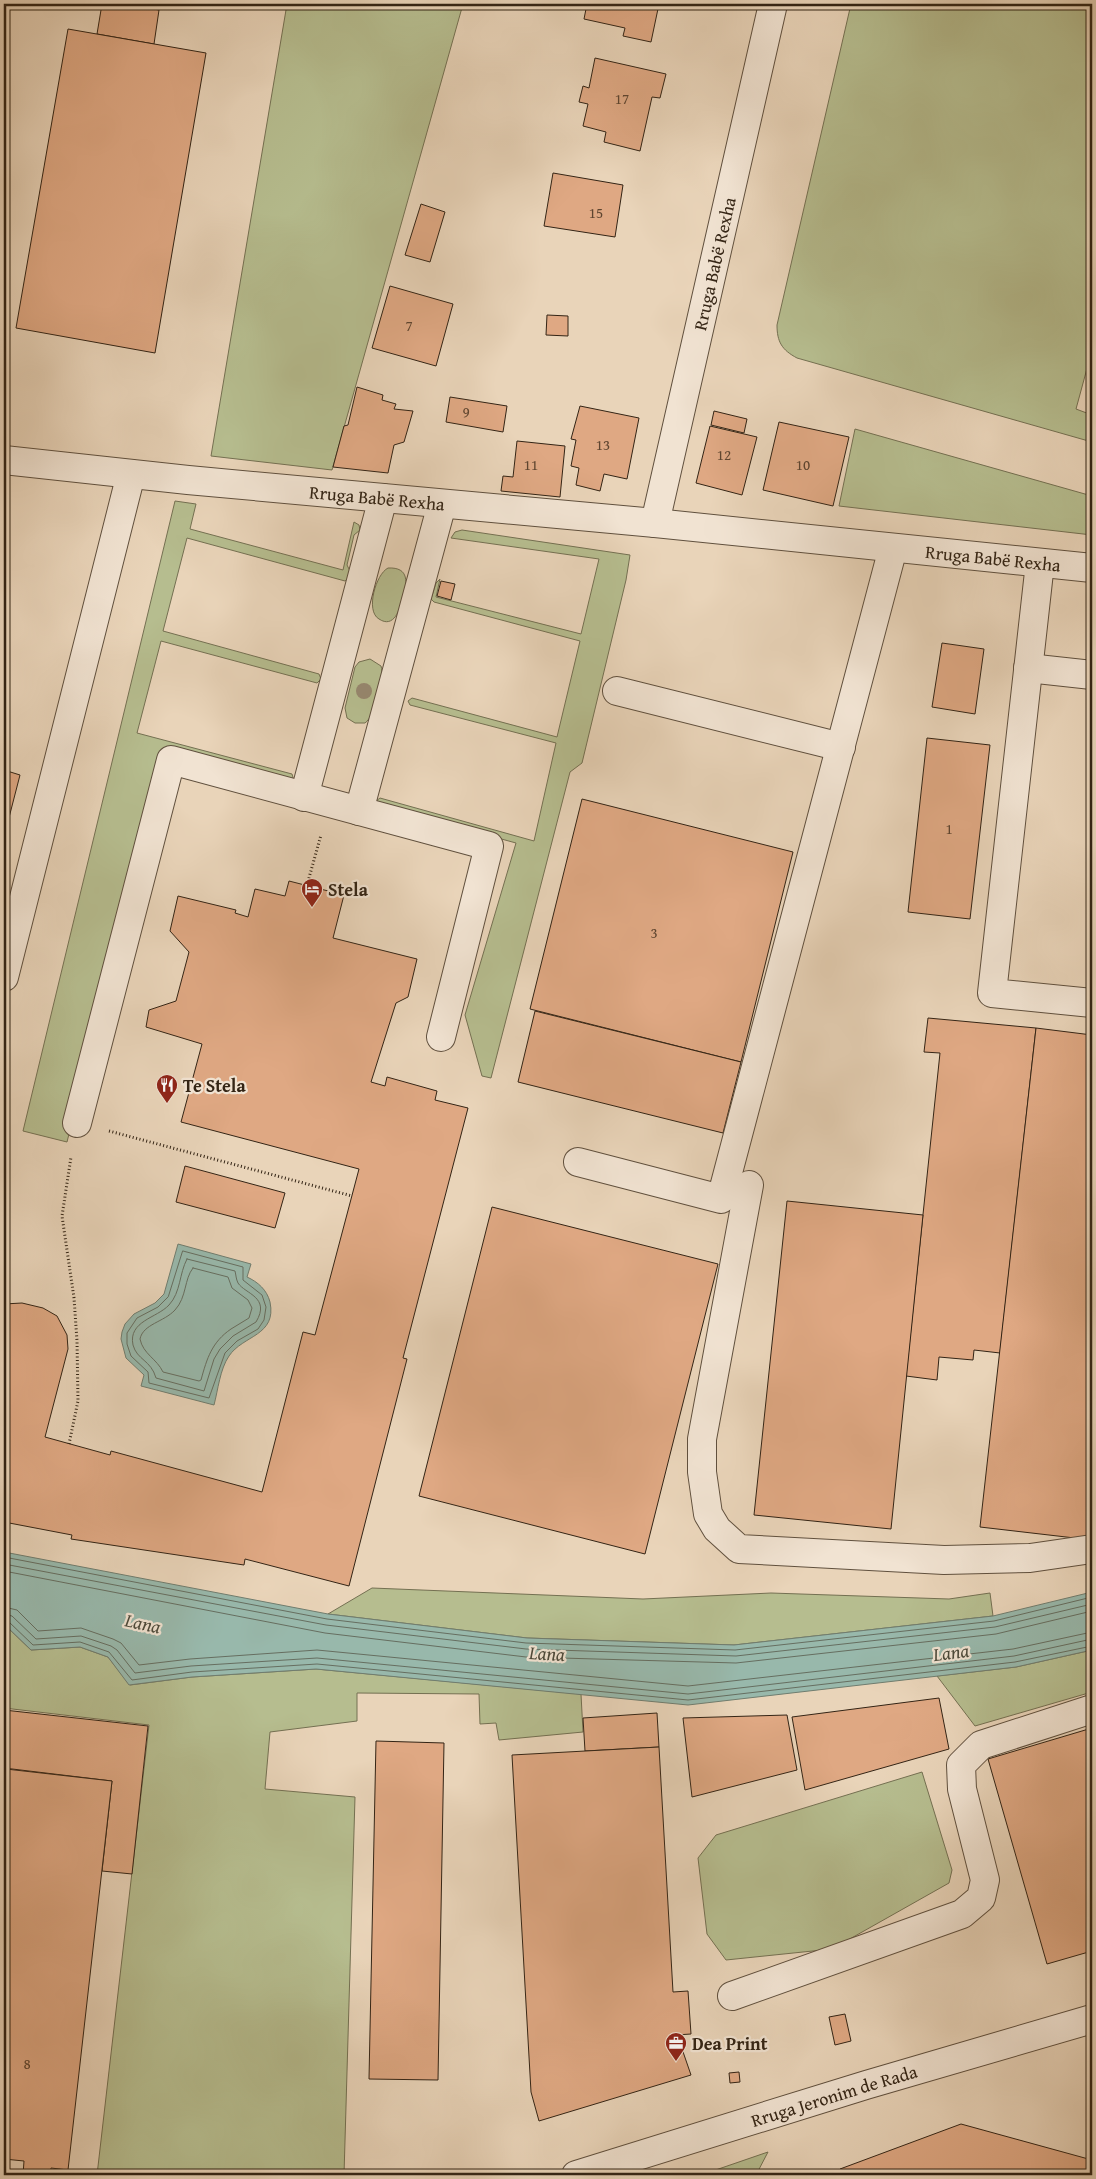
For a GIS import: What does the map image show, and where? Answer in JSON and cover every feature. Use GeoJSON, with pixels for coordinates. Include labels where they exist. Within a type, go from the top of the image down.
{"type":"FeatureCollection","features":[{"type":"Feature","properties":{"kind":"street","name":"Rruga Babë Rexha"},"geometry":{"type":"LineString","coordinates":[[655,523],[773,4]]}},
{"type":"Feature","properties":{"kind":"street","name":"Rruga Babë Rexha"},"geometry":{"type":"LineString","coordinates":[[4,460],[188,480],[655,523],[1092,568]]}},
{"type":"Feature","properties":{"kind":"street"},"geometry":{"type":"LineString","coordinates":[[4,977],[131,474]]}},
{"type":"Feature","properties":{"kind":"street"},"geometry":{"type":"LineString","coordinates":[[304,797],[383,498]]}},
{"type":"Feature","properties":{"kind":"street"},"geometry":{"type":"LineString","coordinates":[[359,811],[442,504]]}},
{"type":"Feature","properties":{"kind":"street"},"geometry":{"type":"LineString","coordinates":[[578,1162],[721,1199],[893,548]]}},
{"type":"Feature","properties":{"kind":"street"},"geometry":{"type":"LineString","coordinates":[[1040,563],[992,993],[1092,1003]]}},
{"type":"Feature","properties":{"kind":"street"},"geometry":{"type":"LineString","coordinates":[[1028,668],[1092,675]]}},
{"type":"Feature","properties":{"kind":"street"},"geometry":{"type":"LineString","coordinates":[[617,691],[841,747]]}},
{"type":"Feature","properties":{"kind":"street"},"geometry":{"type":"LineString","coordinates":[[76,1123],[171,760],[489,846],[441,1037]]}},
{"type":"Feature","properties":{"kind":"street"},"geometry":{"type":"LineString","coordinates":[[749,1185],[702,1440],[704,1492],[708,1514],[717,1529],[739,1549],[934,1559],[1030,1558],[1092,1549]]}},
{"type":"Feature","properties":{"kind":"street"},"geometry":{"type":"LineString","coordinates":[[732,1996],[962,1914],[981,1898],[985,1880],[962,1789],[960,1765],[981,1745],[1092,1709]]}},
{"type":"Feature","properties":{"kind":"street","name":"Rruga Jeronim de Rada"},"geometry":{"type":"LineString","coordinates":[[576,2175],[866,2085],[1092,2019]]}},
{"type":"Feature","properties":{"kind":"path"},"geometry":{"type":"LineString","coordinates":[[307,885],[330,804]]}},
{"type":"Feature","properties":{"kind":"path"},"geometry":{"type":"LineString","coordinates":[[69,1444],[78,1401],[77,1341],[74,1298],[69,1276],[62,1216],[76,1123],[352,1196]]}},
{"type":"Feature","properties":{"kind":"green space"},"geometry":{"type":"Polygon","coordinates":[[[287,4],[463,4],[332,470],[211,456],[287,4]]]}},
{"type":"Feature","properties":{"kind":"green space"},"geometry":{"type":"Polygon","coordinates":[[[851,4],[1092,4],[1092,350],[1076,409],[1092,415],[1092,442],[797,358],[781,345],[777,325],[851,4]]]}},
{"type":"Feature","properties":{"kind":"green space"},"geometry":{"type":"Polygon","coordinates":[[[855,429],[1092,496],[1092,535],[839,506],[855,429]]]}},
{"type":"Feature","properties":{"kind":"green space"},"geometry":{"type":"Polygon","coordinates":[[[175,501],[196,504],[190,529],[343,570],[354,522],[359,525],[360,530],[354,535],[347,565],[351,573],[345,581],[187,538],[163,631],[319,674],[321,679],[317,683],[161,641],[137,733],[292,774],[294,781],[164,752],[67,1142],[23,1131],[175,501]]]}},
{"type":"Feature","properties":{"kind":"green space"},"geometry":{"type":"Polygon","coordinates":[[[462,530],[630,555],[626,580],[582,763],[570,772],[491,1078],[482,1076],[465,1015],[516,843],[377,805],[376,801],[380,798],[534,841],[556,743],[410,705],[408,701],[412,698],[557,737],[580,641],[434,602],[431,599],[436,583],[440,579],[436,597],[581,634],[599,559],[451,538],[455,532],[462,530]]]}},
{"type":"Feature","properties":{"kind":"green space"},"geometry":{"type":"Polygon","coordinates":[[[388,568],[400,570],[406,582],[403,598],[396,616],[392,620],[384,621],[375,615],[373,601],[376,585],[388,568]]]}},
{"type":"Feature","properties":{"kind":"green space"},"geometry":{"type":"Polygon","coordinates":[[[370,659],[381,666],[382,679],[379,696],[369,719],[365,723],[355,723],[347,718],[345,708],[355,667],[359,662],[370,659]]]}},
{"type":"Feature","properties":{"kind":"green space"},"geometry":{"type":"Polygon","coordinates":[[[372,1588],[643,1599],[771,1593],[949,1599],[990,1593],[993,1616],[734,1645],[527,1638],[328,1614],[372,1588]]]}},
{"type":"Feature","properties":{"kind":"green space"},"geometry":{"type":"Polygon","coordinates":[[[4,1624],[31,1650],[80,1647],[108,1657],[130,1685],[192,1677],[316,1669],[581,1694],[583,1732],[499,1740],[496,1723],[480,1724],[479,1694],[357,1693],[357,1721],[270,1732],[265,1789],[355,1797],[344,2175],[97,2175],[149,1725],[4,1708],[4,1624]]]}},
{"type":"Feature","properties":{"kind":"green space"},"geometry":{"type":"Polygon","coordinates":[[[1092,1650],[1092,1692],[975,1726],[937,1676],[1016,1667],[1092,1650]]]}},
{"type":"Feature","properties":{"kind":"green space"},"geometry":{"type":"Polygon","coordinates":[[[922,1772],[952,1870],[949,1883],[832,1949],[726,1960],[707,1934],[698,1858],[716,1835],[922,1772]]]}},
{"type":"Feature","properties":{"kind":"green space"},"geometry":{"type":"Polygon","coordinates":[[[768,2152],[756,2175],[701,2175],[768,2152]]]}},
{"type":"Feature","properties":{"kind":"water"},"geometry":{"type":"Polygon","coordinates":[[[178,1244],[251,1264],[247,1277],[262,1287],[270,1302],[271,1313],[269,1322],[257,1334],[235,1349],[226,1361],[221,1373],[214,1405],[141,1386],[144,1375],[126,1358],[121,1339],[125,1324],[134,1314],[155,1303],[164,1294],[178,1244]]]}},
{"type":"Feature","properties":{"kind":"water","name":"Lana"},"geometry":{"type":"Polygon","coordinates":[[[4,1552],[328,1614],[527,1638],[734,1645],[993,1616],[1092,1592],[1092,1650],[1016,1667],[688,1705],[316,1669],[192,1677],[129,1685],[108,1657],[80,1647],[31,1650],[4,1624],[4,1552]]]}},
{"type":"Feature","properties":{"kind":"building"},"geometry":{"type":"Polygon","coordinates":[[[102,4],[125,4],[159,10],[154,44],[97,34],[102,4]]]}},
{"type":"Feature","properties":{"kind":"building"},"geometry":{"type":"Polygon","coordinates":[[[587,4],[659,4],[651,42],[623,36],[625,28],[584,19],[587,4]]]}},
{"type":"Feature","properties":{"kind":"building"},"geometry":{"type":"Polygon","coordinates":[[[68,29],[206,53],[155,353],[16,328],[68,29]]]}},
{"type":"Feature","properties":{"kind":"building"},"geometry":{"type":"Polygon","coordinates":[[[595,58],[666,74],[660,98],[652,97],[640,151],[604,142],[606,132],[583,126],[588,104],[579,102],[583,86],[589,88],[595,58]]]}},
{"type":"Feature","properties":{"kind":"building"},"geometry":{"type":"Polygon","coordinates":[[[553,173],[623,185],[615,237],[544,226],[553,173]]]}},
{"type":"Feature","properties":{"kind":"building"},"geometry":{"type":"Polygon","coordinates":[[[421,204],[445,212],[430,262],[405,255],[421,204]]]}},
{"type":"Feature","properties":{"kind":"building"},"geometry":{"type":"Polygon","coordinates":[[[390,286],[453,304],[436,366],[372,348],[390,286]]]}},
{"type":"Feature","properties":{"kind":"building"},"geometry":{"type":"Polygon","coordinates":[[[547,315],[568,316],[568,336],[546,335],[547,315]]]}},
{"type":"Feature","properties":{"kind":"building"},"geometry":{"type":"Polygon","coordinates":[[[357,387],[383,395],[382,400],[396,404],[394,409],[413,411],[404,442],[394,445],[388,473],[333,467],[344,426],[348,425],[357,387]]]}},
{"type":"Feature","properties":{"kind":"building"},"geometry":{"type":"Polygon","coordinates":[[[450,397],[507,406],[503,432],[446,422],[450,397]]]}},
{"type":"Feature","properties":{"kind":"building"},"geometry":{"type":"Polygon","coordinates":[[[580,406],[639,418],[627,479],[604,474],[600,491],[576,485],[579,468],[571,466],[576,440],[571,439],[580,406]]]}},
{"type":"Feature","properties":{"kind":"building"},"geometry":{"type":"Polygon","coordinates":[[[714,411],[747,419],[744,433],[711,425],[714,411]]]}},
{"type":"Feature","properties":{"kind":"building"},"geometry":{"type":"Polygon","coordinates":[[[779,422],[849,437],[833,506],[763,490],[779,422]]]}},
{"type":"Feature","properties":{"kind":"building"},"geometry":{"type":"Polygon","coordinates":[[[710,426],[757,437],[742,495],[696,483],[710,426]]]}},
{"type":"Feature","properties":{"kind":"building"},"geometry":{"type":"Polygon","coordinates":[[[517,441],[565,446],[560,497],[501,491],[503,476],[513,477],[517,441]]]}},
{"type":"Feature","properties":{"kind":"building"},"geometry":{"type":"Polygon","coordinates":[[[441,581],[455,584],[451,600],[437,596],[441,581]]]}},
{"type":"Feature","properties":{"kind":"building"},"geometry":{"type":"Polygon","coordinates":[[[942,643],[984,649],[975,714],[932,707],[942,643]]]}},
{"type":"Feature","properties":{"kind":"building"},"geometry":{"type":"Polygon","coordinates":[[[927,738],[990,745],[970,919],[908,912],[927,738]]]}},
{"type":"Feature","properties":{"kind":"building"},"geometry":{"type":"Polygon","coordinates":[[[4,770],[20,775],[4,837],[4,770]]]}},
{"type":"Feature","properties":{"kind":"building"},"geometry":{"type":"Polygon","coordinates":[[[582,799],[793,852],[741,1062],[530,1009],[582,799]]]}},
{"type":"Feature","properties":{"kind":"building"},"geometry":{"type":"Polygon","coordinates":[[[289,881],[344,895],[333,938],[417,959],[408,997],[396,1003],[371,1082],[385,1086],[387,1077],[437,1091],[435,1100],[468,1108],[403,1358],[407,1359],[349,1586],[245,1559],[244,1565],[71,1539],[72,1535],[4,1522],[4,1304],[22,1303],[43,1308],[57,1316],[67,1335],[68,1349],[45,1437],[110,1455],[111,1451],[262,1492],[303,1332],[315,1335],[359,1169],[181,1122],[202,1044],[146,1027],[149,1010],[176,1001],[189,952],[170,931],[178,896],[236,910],[235,913],[248,917],[255,889],[285,896],[289,881]]]}},
{"type":"Feature","properties":{"kind":"building"},"geometry":{"type":"Polygon","coordinates":[[[535,1011],[741,1062],[723,1133],[518,1082],[535,1011]]]}},
{"type":"Feature","properties":{"kind":"building"},"geometry":{"type":"Polygon","coordinates":[[[928,1018],[1036,1028],[1000,1353],[974,1350],[973,1360],[939,1357],[937,1380],[906,1376],[940,1053],[924,1052],[928,1018]]]}},
{"type":"Feature","properties":{"kind":"building"},"geometry":{"type":"Polygon","coordinates":[[[1036,1028],[1092,1035],[1092,1540],[980,1527],[1036,1028]]]}},
{"type":"Feature","properties":{"kind":"building"},"geometry":{"type":"Polygon","coordinates":[[[185,1166],[285,1193],[275,1228],[176,1202],[185,1166]]]}},
{"type":"Feature","properties":{"kind":"building"},"geometry":{"type":"Polygon","coordinates":[[[787,1201],[923,1215],[891,1529],[754,1515],[787,1201]]]}},
{"type":"Feature","properties":{"kind":"building"},"geometry":{"type":"Polygon","coordinates":[[[492,1207],[718,1264],[645,1554],[419,1496],[492,1207]]]}},
{"type":"Feature","properties":{"kind":"building"},"geometry":{"type":"Polygon","coordinates":[[[939,1698],[949,1749],[805,1790],[792,1717],[939,1698]]]}},
{"type":"Feature","properties":{"kind":"building"},"geometry":{"type":"Polygon","coordinates":[[[4,1710],[148,1726],[132,1874],[102,1871],[112,1781],[4,1768],[4,1710]]]}},
{"type":"Feature","properties":{"kind":"building"},"geometry":{"type":"Polygon","coordinates":[[[657,1713],[659,1747],[585,1751],[583,1718],[657,1713]]]}},
{"type":"Feature","properties":{"kind":"building"},"geometry":{"type":"Polygon","coordinates":[[[787,1715],[797,1770],[692,1797],[683,1718],[787,1715]]]}},
{"type":"Feature","properties":{"kind":"building"},"geometry":{"type":"Polygon","coordinates":[[[1092,1728],[1092,1951],[1047,1964],[988,1759],[1092,1728]]]}},
{"type":"Feature","properties":{"kind":"building"},"geometry":{"type":"Polygon","coordinates":[[[376,1741],[444,1743],[438,2080],[369,2079],[376,1741]]]}},
{"type":"Feature","properties":{"kind":"building"},"geometry":{"type":"Polygon","coordinates":[[[659,1747],[673,1992],[688,1991],[691,2034],[676,2035],[676,2048],[681,2046],[691,2075],[539,2121],[531,2092],[512,1755],[659,1747]]]}},
{"type":"Feature","properties":{"kind":"building"},"geometry":{"type":"Polygon","coordinates":[[[6,1769],[112,1781],[68,2170],[51,2168],[50,2175],[23,2175],[24,2161],[4,2159],[4,1793],[6,1769]]]}},
{"type":"Feature","properties":{"kind":"building"},"geometry":{"type":"Polygon","coordinates":[[[845,2014],[851,2041],[835,2045],[829,2017],[845,2014]]]}},
{"type":"Feature","properties":{"kind":"building"},"geometry":{"type":"Polygon","coordinates":[[[739,2072],[740,2082],[730,2083],[729,2073],[739,2072]]]}},
{"type":"Feature","properties":{"kind":"building"},"geometry":{"type":"Polygon","coordinates":[[[961,2124],[1092,2160],[1092,2175],[839,2175],[840,2169],[961,2124]]]}},
{"type":"Feature","properties":{"kind":"place","name":"Stela"},"geometry":{"type":"Point","coordinates":[312,908]}},
{"type":"Feature","properties":{"kind":"place","name":"Te Stela"},"geometry":{"type":"Point","coordinates":[167,1104]}},
{"type":"Feature","properties":{"kind":"place","name":"Dea Print"},"geometry":{"type":"Point","coordinates":[676,2062]}}]}
